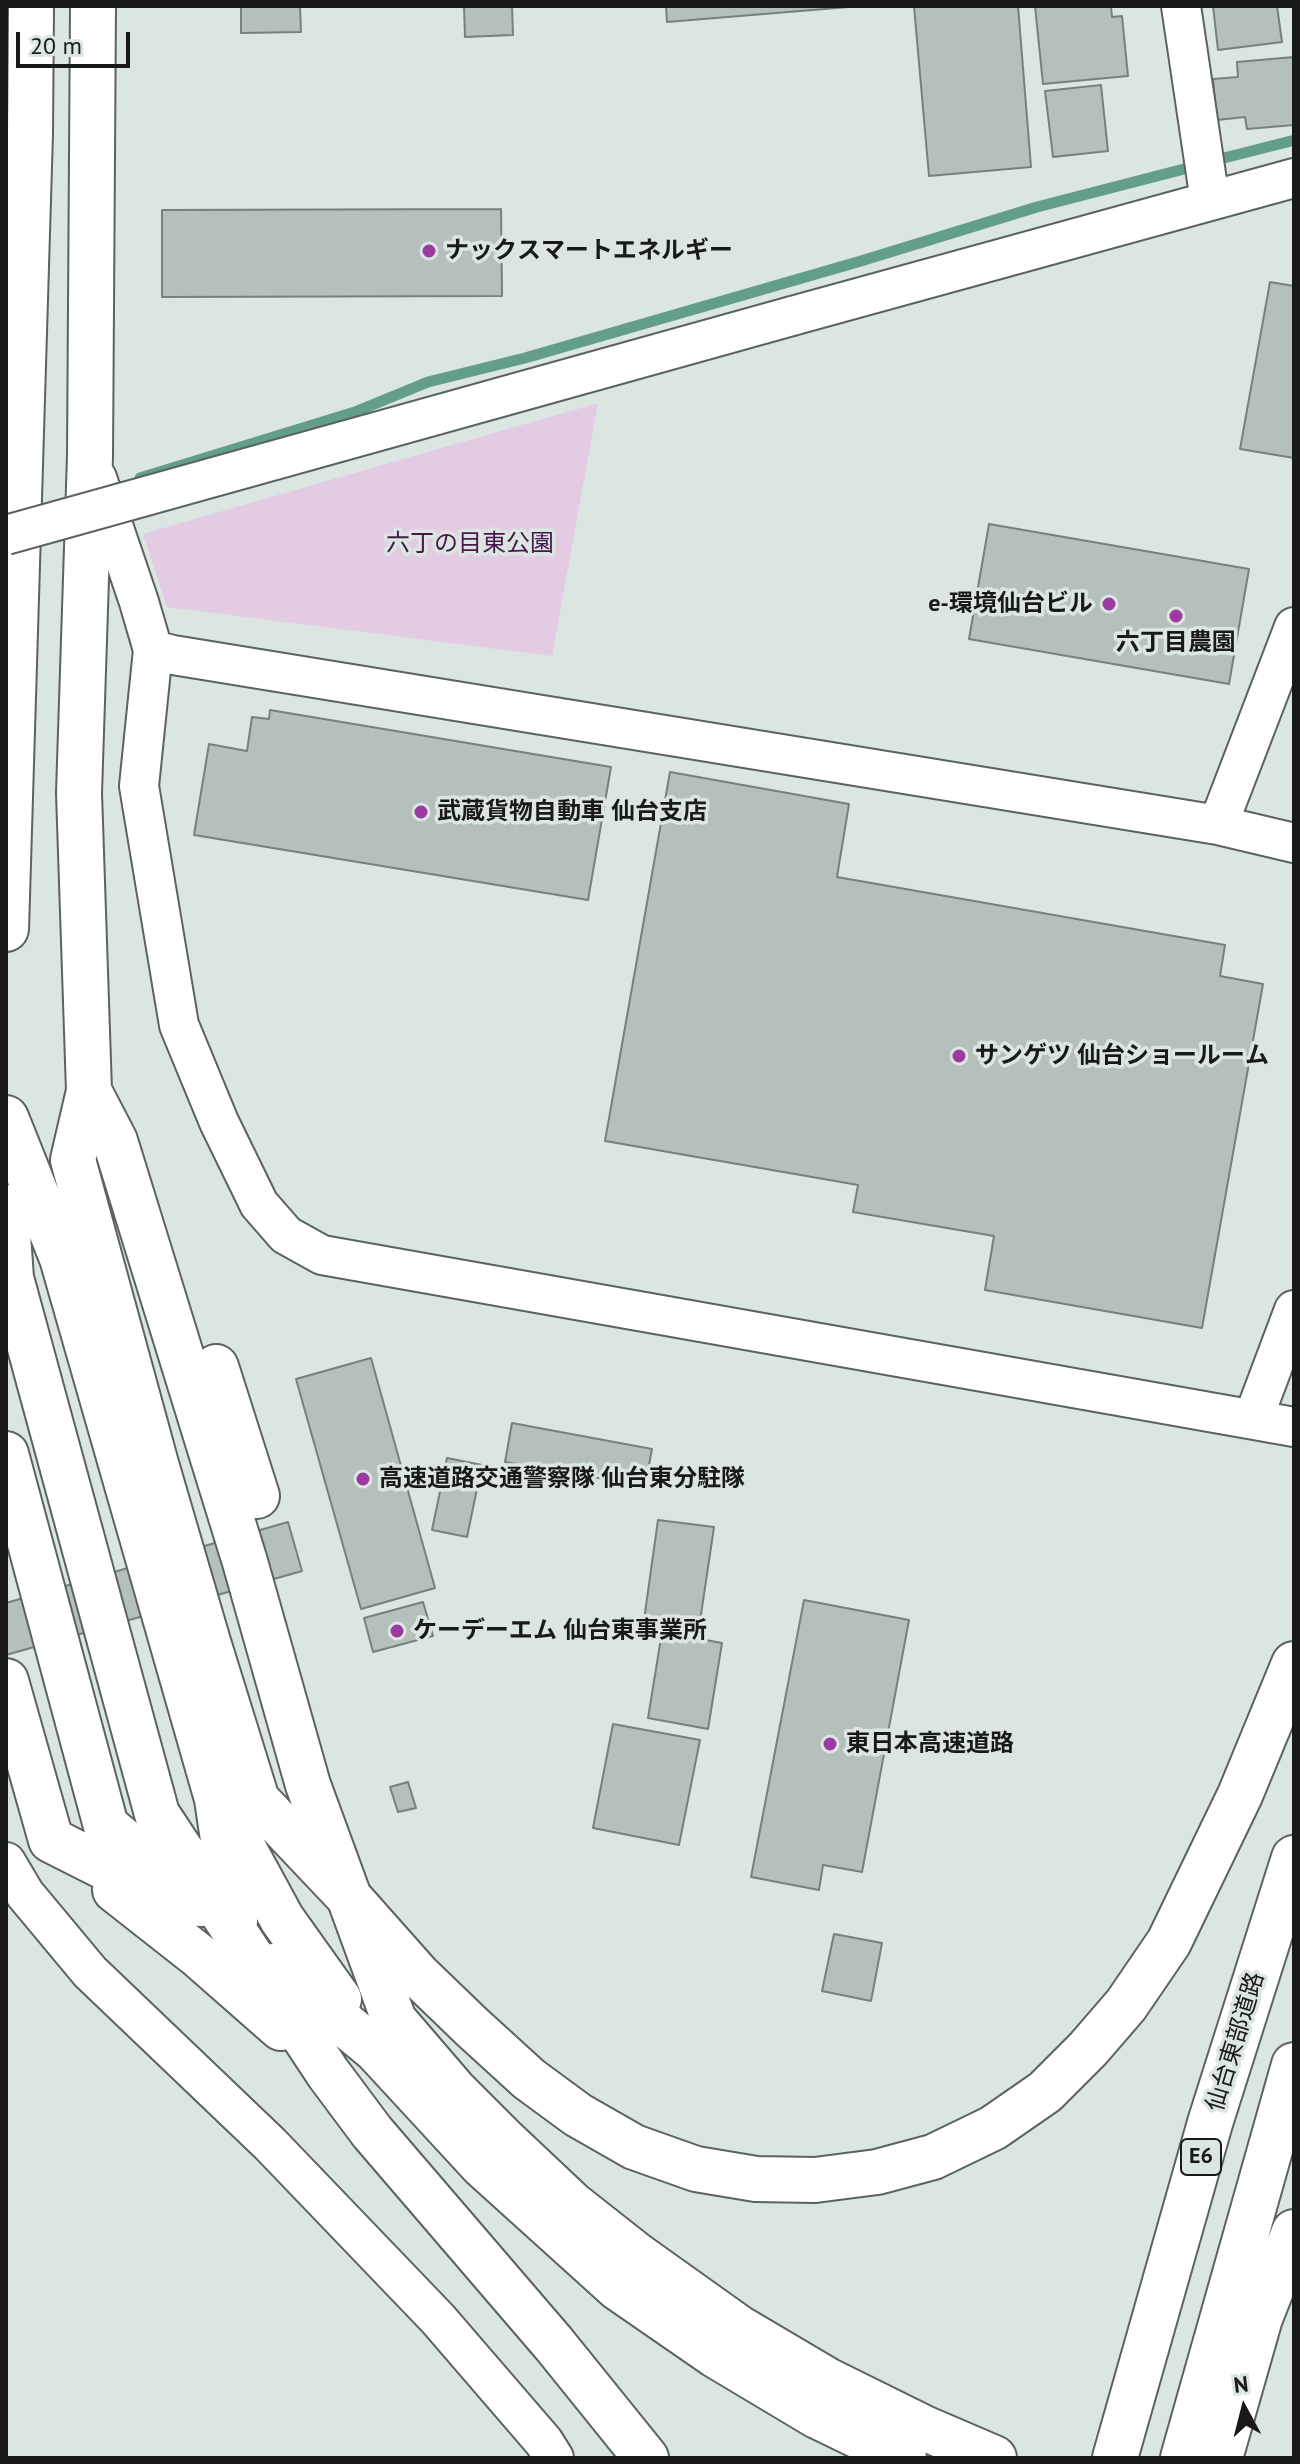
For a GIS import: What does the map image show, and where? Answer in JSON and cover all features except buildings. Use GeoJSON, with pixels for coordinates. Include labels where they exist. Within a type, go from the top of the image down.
{"type":"FeatureCollection","features":[{"type":"Feature","properties":{"kind":"highway"},"geometry":{"type":"LineString","coordinates":[[6,929],[18,135],[31,6]]}},
{"type":"Feature","properties":{"kind":"highway"},"geometry":{"type":"LineString","coordinates":[[93,6],[90,456],[79,793],[89,1091],[96,1149],[281,1794],[347,1895]]}},
{"type":"Feature","properties":{"kind":"highway"},"geometry":{"type":"LineString","coordinates":[[89,1091],[128,1139],[188,1289],[236,1427],[336,1777],[371,1883],[418,1975]]}},
{"type":"Feature","properties":{"kind":"highway"},"geometry":{"type":"LineString","coordinates":[[89,1091],[73,1160],[208,1642],[237,1799],[238,1935]]}},
{"type":"Feature","properties":{"kind":"highway"},"geometry":{"type":"LineString","coordinates":[[6,1118],[62,1258],[237,1799],[385,2035],[483,2166],[618,2288],[715,2355],[804,2408],[904,2458]]}},
{"type":"Feature","properties":{"kind":"highway"},"geometry":{"type":"LineString","coordinates":[[6,1130],[38,1272],[190,1809],[238,1935]]}},
{"type":"Feature","properties":{"kind":"highway"},"geometry":{"type":"LineString","coordinates":[[6,1207],[11,1278],[157,1814],[324,2067],[372,2132],[554,2344],[646,2458]]}},
{"type":"Feature","properties":{"kind":"highway"},"geometry":{"type":"LineString","coordinates":[[6,1357],[134,1819],[238,1935]]}},
{"type":"Feature","properties":{"kind":"highway"},"geometry":{"type":"LineString","coordinates":[[6,1454],[106,1826],[238,1935]]}},
{"type":"Feature","properties":{"kind":"highway"},"geometry":{"type":"LineString","coordinates":[[6,1566],[79,1832],[385,2035],[455,2091],[572,2204],[638,2256],[739,2328],[827,2380],[924,2428],[994,2458]]}},
{"type":"Feature","properties":{"kind":"highway"},"geometry":{"type":"LineString","coordinates":[[237,1799],[347,1895],[418,1975],[529,2079],[578,2115],[634,2147],[696,2169],[756,2179],[815,2180],[877,2172],[933,2157],[993,2128],[1045,2092],[1088,2049],[1126,2005],[1169,1942],[1240,1795],[1294,1664]]}},
{"type":"Feature","properties":{"kind":"highway"},"geometry":{"type":"LineString","coordinates":[[6,1681],[51,1840],[199,1956],[324,2067]]}},
{"type":"Feature","properties":{"kind":"highway"},"geometry":{"type":"LineString","coordinates":[[336,1777],[347,1895],[385,2035]]}},
{"type":"Feature","properties":{"kind":"highway"},"geometry":{"type":"LineString","coordinates":[[51,1840],[238,1935]]}},
{"type":"Feature","properties":{"kind":"highway","name":"仙台東部道路"},"geometry":{"type":"LineString","coordinates":[[1115,2458],[1210,2123],[1294,1858]]}},
{"type":"Feature","properties":{"kind":"highway"},"geometry":{"type":"LineString","coordinates":[[1183,2458],[1294,2065]]}},
{"type":"Feature","properties":{"kind":"highway"},"geometry":{"type":"LineString","coordinates":[[1220,2458],[1260,2318],[1294,2232]]}},
{"type":"Feature","properties":{"kind":"street"},"geometry":{"type":"LineString","coordinates":[[1181,6],[1210,201]]}},
{"type":"Feature","properties":{"kind":"street"},"geometry":{"type":"LineString","coordinates":[[6,535],[1294,178]]}},
{"type":"Feature","properties":{"kind":"street"},"geometry":{"type":"LineString","coordinates":[[90,456],[153,650],[139,786],[179,1025],[219,1122],[259,1204],[286,1235],[322,1255],[1294,1427]]}},
{"type":"Feature","properties":{"kind":"street"},"geometry":{"type":"LineString","coordinates":[[1218,825],[1294,627]]}},
{"type":"Feature","properties":{"kind":"street"},"geometry":{"type":"LineString","coordinates":[[153,650],[1218,825],[1294,843]]}},
{"type":"Feature","properties":{"kind":"street"},"geometry":{"type":"LineString","coordinates":[[1253,1419],[1294,1310]]}},
{"type":"Feature","properties":{"kind":"street"},"geometry":{"type":"LineString","coordinates":[[6,1862],[25,1894],[90,1972],[270,2144],[417,2297],[544,2442],[554,2458]]}},
{"type":"Feature","properties":{"kind":"green space","name":"六丁の目東公園"},"geometry":{"type":"Polygon","coordinates":[[[598,403],[552,656],[167,607],[143,534],[598,403]]]}},
{"type":"Feature","properties":{"kind":"waterway"},"geometry":{"type":"LineString","coordinates":[[1216,160],[1291,141]]}},
{"type":"Feature","properties":{"kind":"waterway"},"geometry":{"type":"LineString","coordinates":[[140,478],[355,412],[428,382],[525,358],[1037,207],[1188,168]]}},
{"type":"Feature","properties":{"kind":"place","name":"ナックスマートエネルギー"},"geometry":{"type":"Point","coordinates":[429,251]}},
{"type":"Feature","properties":{"kind":"place","name":"e-環境仙台ビル"},"geometry":{"type":"Point","coordinates":[1109,604]}},
{"type":"Feature","properties":{"kind":"place","name":"六丁目農園"},"geometry":{"type":"Point","coordinates":[1176,616]}},
{"type":"Feature","properties":{"kind":"place","name":"武蔵貨物自動車 仙台支店"},"geometry":{"type":"Point","coordinates":[421,812]}},
{"type":"Feature","properties":{"kind":"place","name":"サンゲツ 仙台ショールーム"},"geometry":{"type":"Point","coordinates":[959,1056]}},
{"type":"Feature","properties":{"kind":"place","name":"高速道路交通警察隊 仙台東分駐隊"},"geometry":{"type":"Point","coordinates":[363,1479]}},
{"type":"Feature","properties":{"kind":"place","name":"ケーデーエム 仙台東事業所"},"geometry":{"type":"Point","coordinates":[397,1631]}},
{"type":"Feature","properties":{"kind":"place","name":"東日本高速道路"},"geometry":{"type":"Point","coordinates":[830,1744]}}]}
